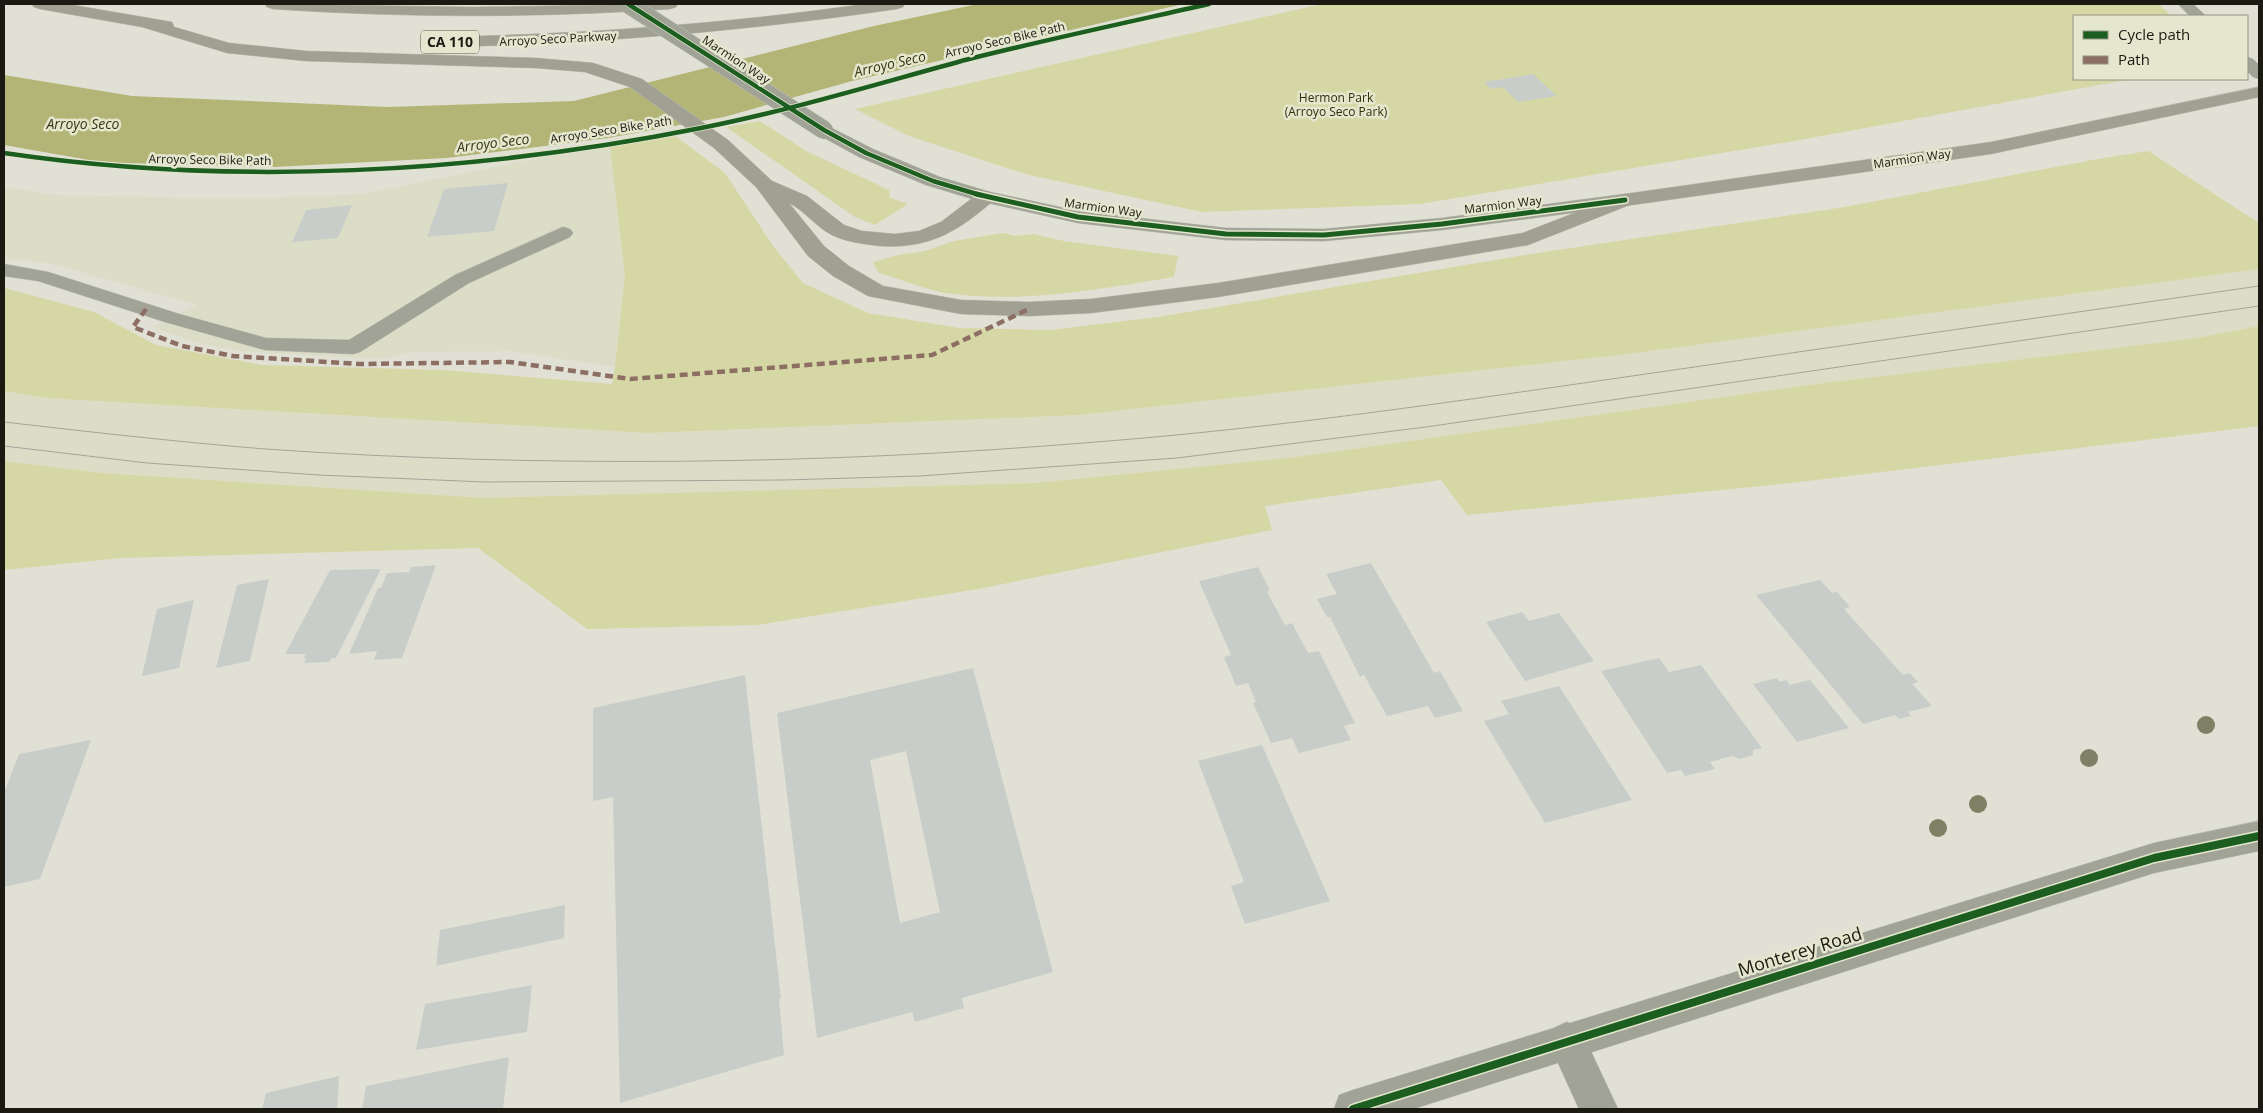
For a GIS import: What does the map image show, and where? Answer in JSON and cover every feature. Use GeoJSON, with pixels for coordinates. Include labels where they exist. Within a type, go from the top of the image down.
{"type":"FeatureCollection","features":[{"type":"Feature","properties":{"kind":"highway","name":"CA 110"},"geometry":{"type":"LineString","coordinates":[[40,4],[148,24],[257,37],[406,43]]}},
{"type":"Feature","properties":{"kind":"highway","name":"Arroyo Seco Parkway"},"geometry":{"type":"LineString","coordinates":[[273,4],[429,13],[617,8],[670,4]]}},
{"type":"Feature","properties":{"kind":"highway","name":"Arroyo Seco Parkway"},"geometry":{"type":"LineString","coordinates":[[425,42],[494,42],[628,35],[753,24],[897,4]]}},
{"type":"Feature","properties":{"kind":"highway"},"geometry":{"type":"LineString","coordinates":[[148,24],[227,48],[306,56],[536,63],[587,67],[636,83],[721,144],[763,183],[816,251],[841,271],[876,291],[961,307],[1030,309],[1154,300],[1528,239],[1625,200]]}},
{"type":"Feature","properties":{"kind":"highway"},"geometry":{"type":"LineString","coordinates":[[763,183],[804,203],[837,229],[865,238],[894,241],[913,240],[932,235],[958,221],[986,197]]}},
{"type":"Feature","properties":{"kind":"main road","name":"Marmion Way"},"geometry":{"type":"LineString","coordinates":[[1625,200],[1991,148],[2259,92]]}},
{"type":"Feature","properties":{"kind":"street","name":"Marmion Way"},"geometry":{"type":"LineString","coordinates":[[628,4],[824,130],[866,153],[933,181],[986,197],[1078,217],[1160,228],[1226,234],[1324,236],[1442,224],[1625,200]]}},
{"type":"Feature","properties":{"kind":"street","name":"Monterey Road"},"geometry":{"type":"LineString","coordinates":[[1352,1109],[2154,858],[2259,836]]}},
{"type":"Feature","properties":{"kind":"street"},"geometry":{"type":"LineString","coordinates":[[1567,1041],[1599,1109]]}},
{"type":"Feature","properties":{"kind":"lane"},"geometry":{"type":"LineString","coordinates":[[2185,4],[2197,15]]}},
{"type":"Feature","properties":{"kind":"lane"},"geometry":{"type":"LineString","coordinates":[[2248,63],[2259,74]]}},
{"type":"Feature","properties":{"kind":"lane"},"geometry":{"type":"LineString","coordinates":[[4,270],[41,276],[172,318],[265,344],[352,347],[462,279],[563,233]]}},
{"type":"Feature","properties":{"kind":"shaded area"},"geometry":{"type":"Polygon","coordinates":[[[610,147],[625,276],[615,367],[510,351],[414,352],[382,359],[238,351],[191,341],[152,327],[197,305],[53,264],[4,258],[4,187],[56,195],[243,199],[362,194],[523,161],[610,147]]]}},
{"type":"Feature","properties":{"kind":"shaded area"},"geometry":{"type":"Polygon","coordinates":[[[2259,269],[2259,326],[2197,338],[1808,385],[1296,457],[1034,483],[485,498],[103,473],[4,461],[4,391],[46,398],[649,433],[1079,415],[1628,354],[2259,269]]]}},
{"type":"Feature","properties":{"kind":"green space","name":"Hermon Park (Arroyo Seco Park)"},"geometry":{"type":"Polygon","coordinates":[[[1322,4],[2159,4],[2170,15],[2073,15],[2073,80],[2127,80],[1794,141],[1420,204],[1202,212],[1025,174],[909,136],[855,109],[1322,4]]]}},
{"type":"Feature","properties":{"kind":"green space"},"geometry":{"type":"Polygon","coordinates":[[[760,121],[806,151],[889,190],[890,198],[908,204],[875,225],[855,217],[726,127],[760,121]]]}},
{"type":"Feature","properties":{"kind":"green space"},"geometry":{"type":"Polygon","coordinates":[[[675,136],[725,173],[773,246],[803,283],[868,313],[959,328],[1050,330],[1158,317],[1531,254],[1845,207],[2148,151],[2259,223],[2259,269],[1628,354],[1079,415],[649,433],[46,398],[4,391],[4,288],[94,312],[156,345],[262,365],[443,370],[612,384],[625,276],[610,147],[675,136]]]}},
{"type":"Feature","properties":{"kind":"green space"},"geometry":{"type":"Polygon","coordinates":[[[1003,233],[1016,236],[1033,234],[1064,241],[1178,256],[1174,277],[1037,296],[981,296],[944,293],[916,285],[879,273],[873,262],[898,255],[925,251],[954,241],[1003,233]]]}},
{"type":"Feature","properties":{"kind":"green space"},"geometry":{"type":"Polygon","coordinates":[[[2259,326],[2259,426],[1783,484],[1467,515],[1441,480],[1265,506],[1272,530],[978,589],[757,625],[587,629],[478,548],[121,558],[4,570],[4,461],[103,473],[485,498],[1034,483],[1296,457],[1808,385],[2197,338],[2259,326]]]}},
{"type":"Feature","properties":{"kind":"water","name":"Arroyo Seco"},"geometry":{"type":"Polygon","coordinates":[[[978,4],[1183,4],[852,81],[724,117],[608,138],[446,158],[274,167],[125,163],[89,160],[4,145],[4,75],[132,96],[388,107],[574,101],[874,26],[978,4]]]}},
{"type":"Feature","properties":{"kind":"building"},"geometry":{"type":"Polygon","coordinates":[[[1533,74],[1557,96],[1518,102],[1503,87],[1491,89],[1484,82],[1533,74]]]}},
{"type":"Feature","properties":{"kind":"building"},"geometry":{"type":"Polygon","coordinates":[[[508,183],[494,231],[427,237],[444,189],[508,183]]]}},
{"type":"Feature","properties":{"kind":"building"},"geometry":{"type":"Polygon","coordinates":[[[352,205],[338,238],[292,242],[306,210],[352,205]]]}},
{"type":"Feature","properties":{"kind":"building"},"geometry":{"type":"Polygon","coordinates":[[[1371,563],[1434,673],[1440,671],[1463,711],[1435,718],[1428,706],[1387,716],[1364,675],[1360,677],[1330,617],[1327,617],[1317,599],[1337,594],[1326,574],[1371,563]]]}},
{"type":"Feature","properties":{"kind":"building"},"geometry":{"type":"Polygon","coordinates":[[[436,565],[402,658],[374,660],[377,651],[349,654],[378,588],[381,588],[387,573],[409,572],[411,567],[436,565]]]}},
{"type":"Feature","properties":{"kind":"building"},"geometry":{"type":"Polygon","coordinates":[[[1258,567],[1270,590],[1267,592],[1285,625],[1292,623],[1308,653],[1319,651],[1355,723],[1344,726],[1351,740],[1299,753],[1292,738],[1271,743],[1253,703],[1256,702],[1248,683],[1236,686],[1224,657],[1231,655],[1199,581],[1258,567]]]}},
{"type":"Feature","properties":{"kind":"building"},"geometry":{"type":"Polygon","coordinates":[[[381,569],[336,658],[332,658],[329,662],[304,663],[306,658],[303,658],[306,654],[285,654],[330,570],[381,569]]]}},
{"type":"Feature","properties":{"kind":"building"},"geometry":{"type":"Polygon","coordinates":[[[269,579],[250,661],[216,668],[237,585],[269,579]]]}},
{"type":"Feature","properties":{"kind":"building"},"geometry":{"type":"Polygon","coordinates":[[[1820,580],[1832,593],[1837,592],[1850,607],[1844,609],[1903,675],[1910,673],[1918,682],[1912,684],[1932,706],[1908,712],[1911,716],[1899,719],[1895,715],[1863,724],[1756,595],[1820,580]]]}},
{"type":"Feature","properties":{"kind":"building"},"geometry":{"type":"Polygon","coordinates":[[[194,600],[179,668],[142,676],[157,609],[194,600]]]}},
{"type":"Feature","properties":{"kind":"building"},"geometry":{"type":"Polygon","coordinates":[[[1522,612],[1529,621],[1559,613],[1594,661],[1525,681],[1486,622],[1522,612]]]}},
{"type":"Feature","properties":{"kind":"building"},"geometry":{"type":"Polygon","coordinates":[[[1659,658],[1669,672],[1701,665],[1762,748],[1753,750],[1753,755],[1740,759],[1732,756],[1710,762],[1715,769],[1685,776],[1681,770],[1667,773],[1601,671],[1659,658]]]}},
{"type":"Feature","properties":{"kind":"building"},"geometry":{"type":"Polygon","coordinates":[[[973,668],[1053,972],[962,998],[964,1008],[915,1022],[912,1012],[817,1038],[777,713],[973,668]],[[906,751],[870,760],[900,923],[940,912],[906,751]]]}},
{"type":"Feature","properties":{"kind":"building"},"geometry":{"type":"Polygon","coordinates":[[[745,675],[781,999],[779,999],[784,1055],[620,1103],[613,797],[593,801],[593,708],[745,675]]]}},
{"type":"Feature","properties":{"kind":"building"},"geometry":{"type":"Polygon","coordinates":[[[1777,678],[1780,682],[1786,680],[1790,685],[1810,680],[1849,728],[1797,742],[1753,684],[1777,678]]]}},
{"type":"Feature","properties":{"kind":"building"},"geometry":{"type":"Polygon","coordinates":[[[1559,686],[1632,800],[1545,823],[1484,721],[1509,714],[1501,701],[1559,686]]]}},
{"type":"Feature","properties":{"kind":"building"},"geometry":{"type":"Polygon","coordinates":[[[91,740],[40,879],[4,887],[4,793],[19,754],[91,740]]]}},
{"type":"Feature","properties":{"kind":"building"},"geometry":{"type":"Polygon","coordinates":[[[1262,745],[1330,901],[1245,924],[1231,886],[1244,882],[1198,761],[1262,745]]]}},
{"type":"Feature","properties":{"kind":"building"},"geometry":{"type":"Polygon","coordinates":[[[565,905],[564,938],[436,966],[440,930],[565,905]]]}},
{"type":"Feature","properties":{"kind":"building"},"geometry":{"type":"Polygon","coordinates":[[[532,985],[527,1032],[416,1050],[425,1004],[532,985]]]}},
{"type":"Feature","properties":{"kind":"building"},"geometry":{"type":"Polygon","coordinates":[[[509,1057],[503,1109],[362,1109],[366,1086],[509,1057]]]}},
{"type":"Feature","properties":{"kind":"building"},"geometry":{"type":"Polygon","coordinates":[[[339,1076],[337,1109],[262,1109],[266,1093],[339,1076]]]}},
{"type":"Feature","properties":{"kind":"tram line"},"geometry":{"type":"LineString","coordinates":[[4,422],[265,449],[472,459],[680,461],[785,459],[992,450],[1164,436],[1368,413],[2259,286]]}},
{"type":"Feature","properties":{"kind":"tram line"},"geometry":{"type":"LineString","coordinates":[[4,446],[147,463],[319,475],[485,482],[785,480],[919,476],[1177,458],[1426,427],[2259,306]]}},
{"type":"Feature","properties":{"kind":"marked path"},"geometry":{"type":"LineString","coordinates":[[146,309],[133,327],[182,346],[233,356],[360,364],[396,362],[510,362],[630,379],[932,355],[1029,309]]}},
{"type":"Feature","properties":{"kind":"cycle path"},"geometry":{"type":"LineString","coordinates":[[628,4],[824,130],[866,153],[933,181],[986,197],[1078,217],[1226,234],[1324,235],[1442,224],[1625,200]]}},
{"type":"Feature","properties":{"kind":"cycle path","name":"Arroyo Seco Bike Path"},"geometry":{"type":"LineString","coordinates":[[4,153],[118,167],[176,171],[291,172],[406,166],[566,150],[635,140],[737,120],[797,106],[975,58],[1209,4]]}},
{"type":"Feature","properties":{"kind":"cycle path"},"geometry":{"type":"LineString","coordinates":[[1353,1109],[2154,858],[2259,836]]}}]}
